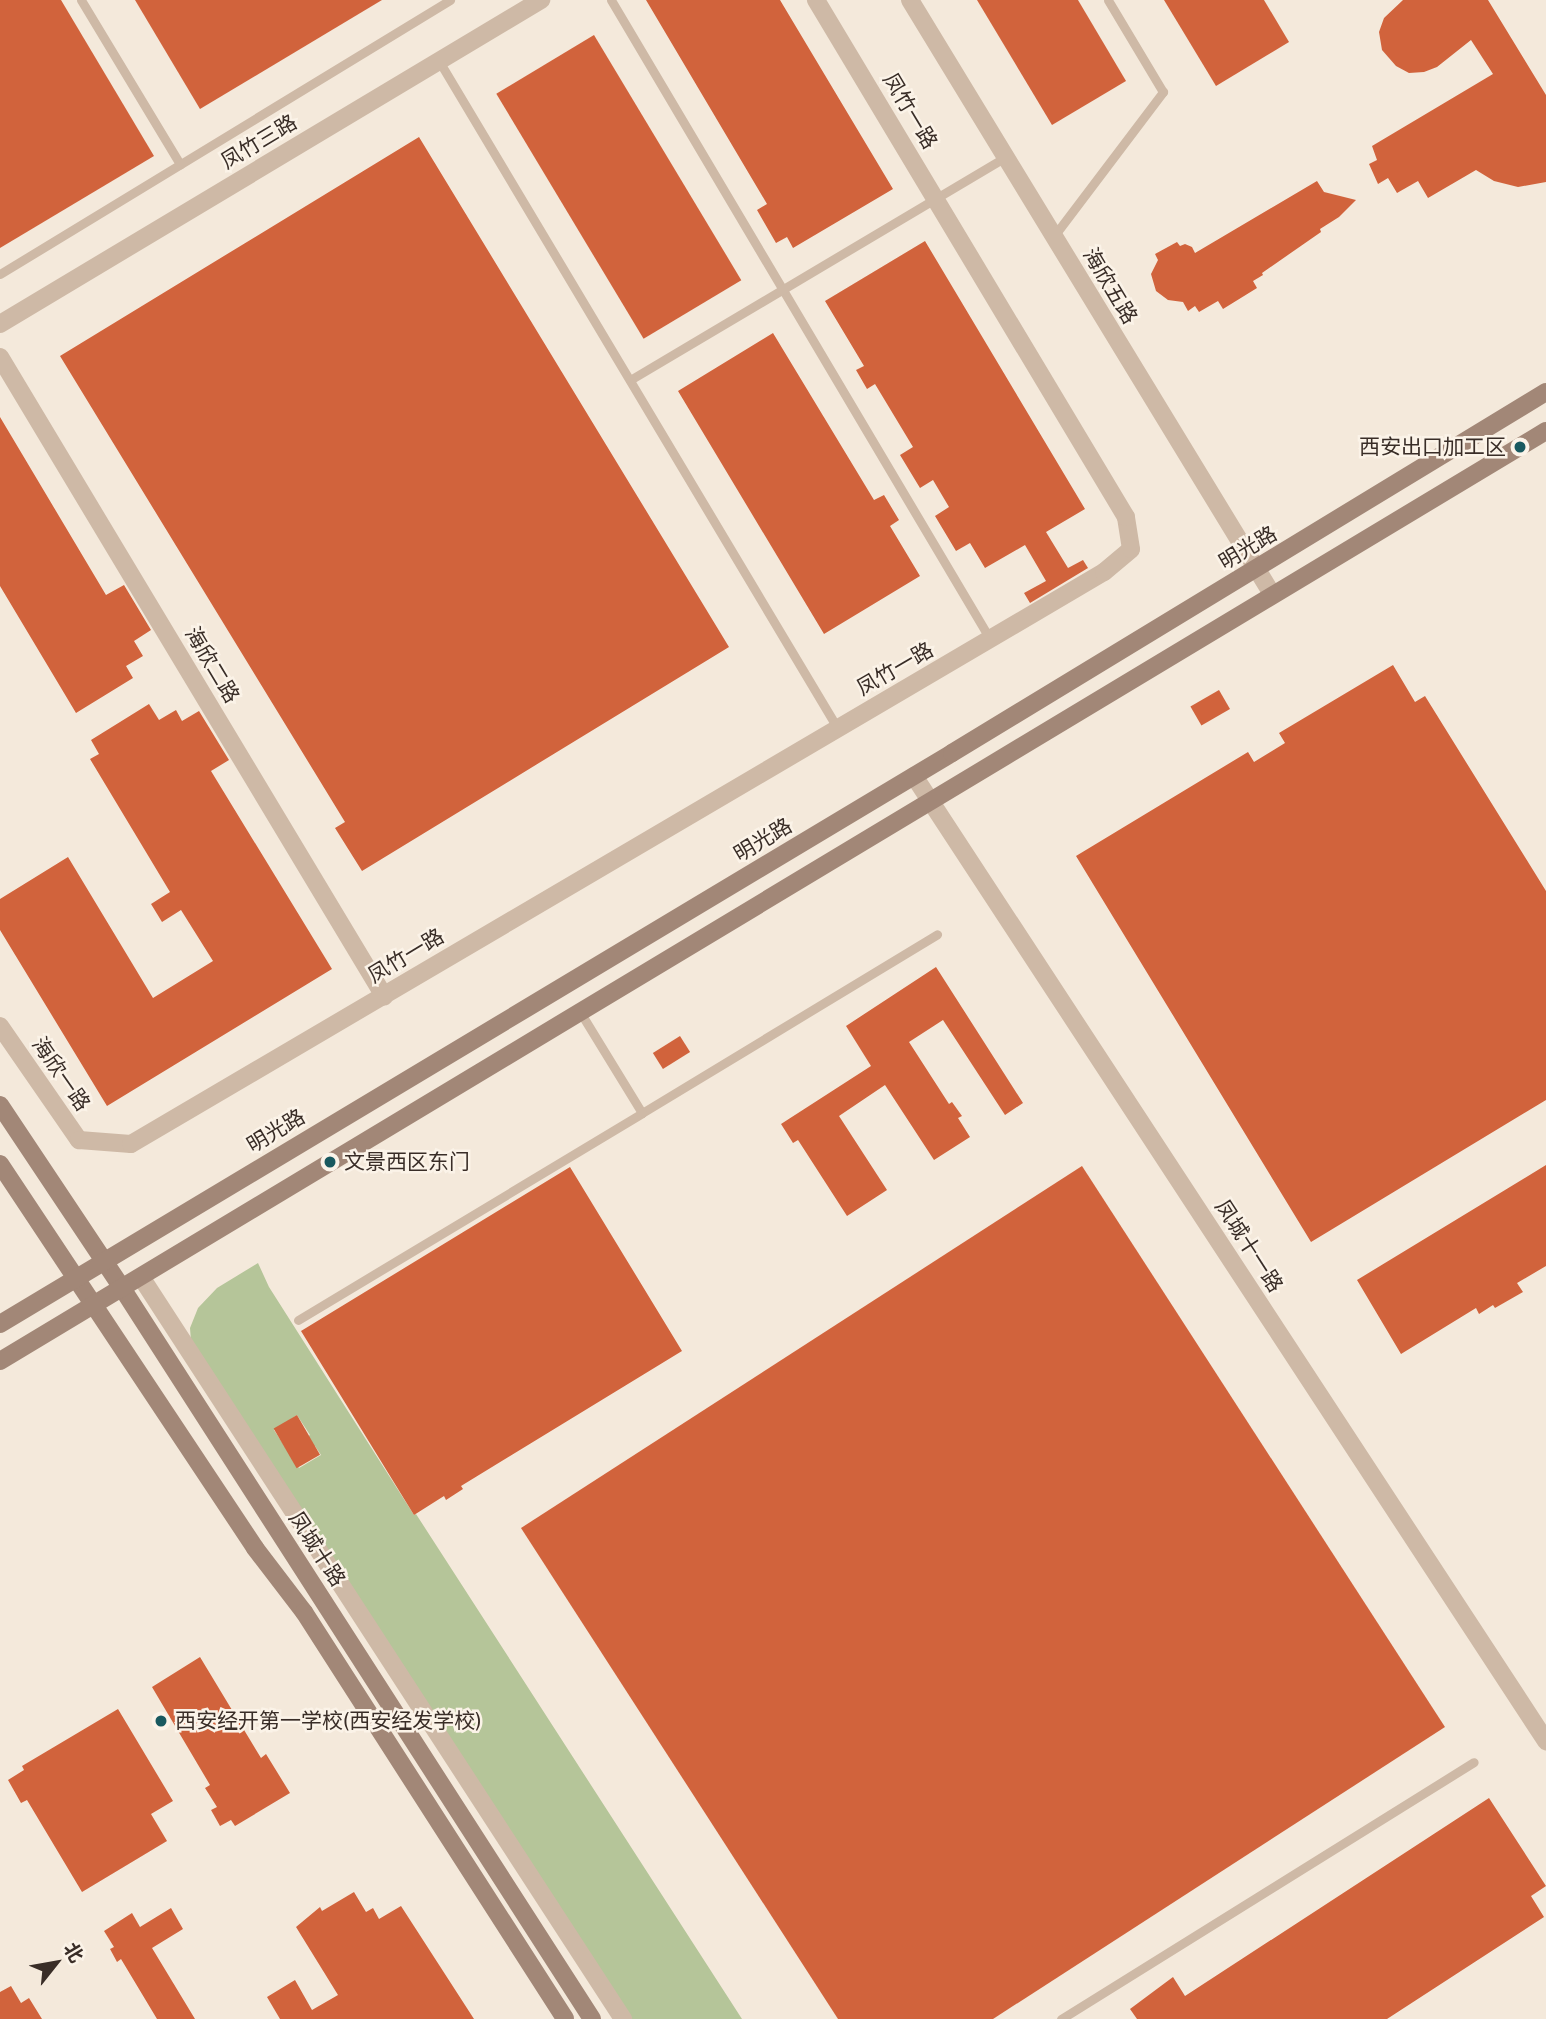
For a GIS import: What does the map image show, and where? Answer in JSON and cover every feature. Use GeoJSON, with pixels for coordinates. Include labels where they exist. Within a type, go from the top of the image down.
{"type":"FeatureCollection","features":[{"type":"Feature","properties":{"kind":"main road","name":"明光路"},"geometry":{"type":"LineString","coordinates":[[0,1324],[914,776],[1546,392]]}},
{"type":"Feature","properties":{"kind":"main road"},"geometry":{"type":"LineString","coordinates":[[0,1361],[1546,431]]}},
{"type":"Feature","properties":{"kind":"main road","name":"凤城十路"},"geometry":{"type":"LineString","coordinates":[[0,1105],[122,1288],[592,2019]]}},
{"type":"Feature","properties":{"kind":"main road"},"geometry":{"type":"LineString","coordinates":[[0,1164],[255,1548],[304,1612],[565,2019]]}},
{"type":"Feature","properties":{"kind":"street","name":"凤竹三路"},"geometry":{"type":"LineString","coordinates":[[0,324],[541,0]]}},
{"type":"Feature","properties":{"kind":"street","name":"凤竹一路"},"geometry":{"type":"LineString","coordinates":[[131,1144],[1104,572],[1131,548],[1126,517],[816,0]]}},
{"type":"Feature","properties":{"kind":"street","name":"海欣五路"},"geometry":{"type":"LineString","coordinates":[[910,0],[1272,594]]}},
{"type":"Feature","properties":{"kind":"street","name":"海欣二路"},"geometry":{"type":"LineString","coordinates":[[0,357],[384,996]]}},
{"type":"Feature","properties":{"kind":"street","name":"凤城十一路"},"geometry":{"type":"LineString","coordinates":[[914,776],[1546,1741]]}},
{"type":"Feature","properties":{"kind":"street","name":"海欣一路"},"geometry":{"type":"LineString","coordinates":[[0,1026],[79,1140],[131,1144]]}},
{"type":"Feature","properties":{"kind":"street"},"geometry":{"type":"LineString","coordinates":[[141,1277],[623,2019]]}},
{"type":"Feature","properties":{"kind":"lane"},"geometry":{"type":"LineString","coordinates":[[81,0],[180,164]]}},
{"type":"Feature","properties":{"kind":"lane"},"geometry":{"type":"LineString","coordinates":[[0,274],[450,0]]}},
{"type":"Feature","properties":{"kind":"lane"},"geometry":{"type":"LineString","coordinates":[[611,0],[990,639]]}},
{"type":"Feature","properties":{"kind":"lane"},"geometry":{"type":"LineString","coordinates":[[1054,236],[1163,92],[1108,0]]}},
{"type":"Feature","properties":{"kind":"lane"},"geometry":{"type":"LineString","coordinates":[[439,61],[838,729]]}},
{"type":"Feature","properties":{"kind":"lane"},"geometry":{"type":"LineString","coordinates":[[630,380],[1005,157]]}},
{"type":"Feature","properties":{"kind":"lane"},"geometry":{"type":"LineString","coordinates":[[299,1320],[937,934]]}},
{"type":"Feature","properties":{"kind":"lane"},"geometry":{"type":"LineString","coordinates":[[580,1012],[642,1113]]}},
{"type":"Feature","properties":{"kind":"lane"},"geometry":{"type":"LineString","coordinates":[[1061,2019],[1474,1762]]}},
{"type":"Feature","properties":{"kind":"green space"},"geometry":{"type":"Polygon","coordinates":[[[258,1263],[269,1287],[414,1515],[416,1514],[742,2019],[627,2019],[191,1341],[190,1328],[198,1308],[217,1288],[258,1263]],[[297,1415],[274,1430],[287,1450],[310,1435],[297,1415]],[[315,1446],[293,1459],[299,1468],[321,1455],[315,1446]]]}},
{"type":"Feature","properties":{"kind":"building"},"geometry":{"type":"Polygon","coordinates":[[[0,0],[61,0],[154,156],[0,248],[0,0]]]}},
{"type":"Feature","properties":{"kind":"building"},"geometry":{"type":"Polygon","coordinates":[[[135,0],[382,0],[200,109],[135,0]]]}},
{"type":"Feature","properties":{"kind":"building"},"geometry":{"type":"Polygon","coordinates":[[[646,0],[780,0],[893,189],[793,248],[787,237],[776,243],[757,210],[767,204],[646,0]]]}},
{"type":"Feature","properties":{"kind":"building"},"geometry":{"type":"Polygon","coordinates":[[[977,0],[1078,0],[1126,81],[1052,125],[977,0]]]}},
{"type":"Feature","properties":{"kind":"building"},"geometry":{"type":"Polygon","coordinates":[[[1164,0],[1264,0],[1289,42],[1216,86],[1164,0]]]}},
{"type":"Feature","properties":{"kind":"building"},"geometry":{"type":"Polygon","coordinates":[[[1403,0],[1488,0],[1546,95],[1546,182],[1518,187],[1494,181],[1476,170],[1428,198],[1418,181],[1397,193],[1388,178],[1378,184],[1369,164],[1377,160],[1372,146],[1493,74],[1471,40],[1437,67],[1424,72],[1409,73],[1396,66],[1382,50],[1379,32],[1384,18],[1403,0]]]}},
{"type":"Feature","properties":{"kind":"building"},"geometry":{"type":"Polygon","coordinates":[[[594,35],[741,280],[644,339],[496,94],[594,35]]]}},
{"type":"Feature","properties":{"kind":"building"},"geometry":{"type":"Polygon","coordinates":[[[419,137],[729,647],[362,871],[335,828],[345,822],[60,356],[419,137]]]}},
{"type":"Feature","properties":{"kind":"building"},"geometry":{"type":"Polygon","coordinates":[[[1317,181],[1324,192],[1356,200],[1339,217],[1320,229],[1321,232],[1253,281],[1257,288],[1223,309],[1218,301],[1199,312],[1195,306],[1188,311],[1183,302],[1168,300],[1156,291],[1151,274],[1158,260],[1155,254],[1177,242],[1180,246],[1185,244],[1192,247],[1195,253],[1317,181]]]}},
{"type":"Feature","properties":{"kind":"building"},"geometry":{"type":"Polygon","coordinates":[[[925,241],[1085,509],[1046,532],[1068,568],[1083,560],[1088,568],[1030,603],[1024,593],[1046,581],[1025,545],[985,568],[970,543],[956,551],[935,516],[949,507],[933,480],[920,488],[900,455],[913,447],[875,384],[867,389],[856,370],[864,366],[825,301],[925,241]]]}},
{"type":"Feature","properties":{"kind":"building"},"geometry":{"type":"Polygon","coordinates":[[[773,333],[874,500],[884,495],[899,520],[890,526],[920,576],[824,634],[678,391],[773,333]]]}},
{"type":"Feature","properties":{"kind":"building"},"geometry":{"type":"Polygon","coordinates":[[[0,417],[106,595],[124,585],[151,630],[134,641],[143,656],[126,666],[133,678],[76,713],[0,586],[0,417]]]}},
{"type":"Feature","properties":{"kind":"building"},"geometry":{"type":"Polygon","coordinates":[[[1393,665],[1415,702],[1425,696],[1546,891],[1546,1100],[1311,1242],[1076,856],[1248,752],[1254,762],[1285,743],[1279,733],[1393,665]]]}},
{"type":"Feature","properties":{"kind":"building"},"geometry":{"type":"Polygon","coordinates":[[[1219,690],[1230,709],[1201,726],[1190,706],[1219,690]]]}},
{"type":"Feature","properties":{"kind":"building"},"geometry":{"type":"Polygon","coordinates":[[[149,704],[159,720],[176,710],[182,721],[199,711],[229,760],[211,771],[332,969],[107,1106],[0,930],[0,899],[68,857],[153,998],[213,961],[181,910],[162,922],[151,904],[170,892],[90,759],[99,754],[91,740],[149,704]]]}},
{"type":"Feature","properties":{"kind":"building"},"geometry":{"type":"Polygon","coordinates":[[[936,967],[1023,1103],[1005,1115],[943,1020],[909,1042],[949,1104],[952,1102],[962,1116],[958,1118],[970,1137],[934,1160],[885,1085],[839,1116],[887,1190],[847,1216],[798,1140],[793,1143],[781,1124],[871,1066],[846,1026],[936,967]]]}},
{"type":"Feature","properties":{"kind":"building"},"geometry":{"type":"Polygon","coordinates":[[[680,1036],[690,1052],[663,1069],[653,1053],[680,1036]]]}},
{"type":"Feature","properties":{"kind":"building"},"geometry":{"type":"Polygon","coordinates":[[[1546,1165],[1546,1266],[1517,1283],[1523,1292],[1479,1314],[1476,1308],[1401,1354],[1357,1280],[1546,1165]]]}},
{"type":"Feature","properties":{"kind":"building"},"geometry":{"type":"Polygon","coordinates":[[[1082,1166],[1445,1727],[993,2019],[838,2019],[521,1528],[1082,1166]]]}},
{"type":"Feature","properties":{"kind":"building"},"geometry":{"type":"Polygon","coordinates":[[[570,1167],[682,1351],[461,1486],[463,1489],[446,1500],[444,1496],[414,1515],[301,1331],[570,1167]]]}},
{"type":"Feature","properties":{"kind":"building"},"geometry":{"type":"Polygon","coordinates":[[[297,1415],[320,1455],[297,1468],[274,1428],[297,1415]]]}},
{"type":"Feature","properties":{"kind":"building"},"geometry":{"type":"Polygon","coordinates":[[[200,1657],[261,1758],[266,1754],[290,1793],[235,1826],[231,1820],[220,1826],[211,1810],[217,1807],[205,1788],[210,1785],[152,1687],[200,1657]]]}},
{"type":"Feature","properties":{"kind":"building"},"geometry":{"type":"Polygon","coordinates":[[[118,1709],[173,1801],[151,1814],[167,1841],[82,1892],[27,1800],[21,1803],[8,1780],[24,1770],[22,1766],[118,1709]]]}},
{"type":"Feature","properties":{"kind":"building"},"geometry":{"type":"Polygon","coordinates":[[[1489,1798],[1546,1886],[1531,1896],[1544,1917],[1387,2019],[1137,2019],[1130,2009],[1173,1977],[1185,1996],[1489,1798]]]}},
{"type":"Feature","properties":{"kind":"building"},"geometry":{"type":"Polygon","coordinates":[[[354,1892],[366,1912],[373,1908],[379,1919],[401,1906],[474,2019],[280,2019],[267,1997],[295,1980],[312,2010],[338,1995],[296,1927],[320,1907],[322,1911],[354,1892]]]}},
{"type":"Feature","properties":{"kind":"building"},"geometry":{"type":"Polygon","coordinates":[[[171,1908],[183,1929],[152,1948],[195,2019],[157,2019],[121,1959],[117,1962],[110,1949],[114,1947],[104,1931],[132,1913],[140,1927],[171,1908]]]}},
{"type":"Feature","properties":{"kind":"building"},"geometry":{"type":"Polygon","coordinates":[[[11,1986],[21,2003],[29,1998],[42,2019],[0,2019],[0,1992],[11,1986]]]}},
{"type":"Feature","properties":{"kind":"place","name":"西安出口加工区"},"geometry":{"type":"Point","coordinates":[1520,447]}},
{"type":"Feature","properties":{"kind":"place","name":"文景西区东门"},"geometry":{"type":"Point","coordinates":[330,1162]}},
{"type":"Feature","properties":{"kind":"place","name":"西安经开第一学校(西安经发学校)"},"geometry":{"type":"Point","coordinates":[161,1721]}}]}
